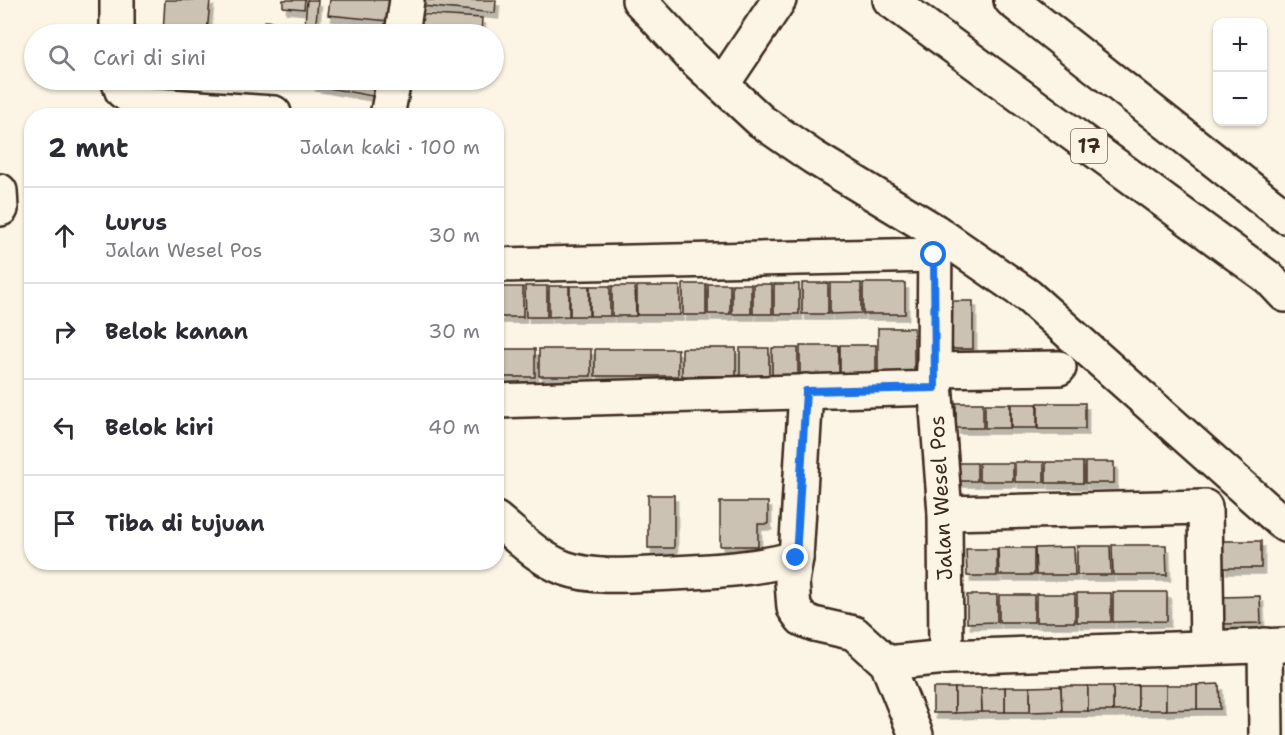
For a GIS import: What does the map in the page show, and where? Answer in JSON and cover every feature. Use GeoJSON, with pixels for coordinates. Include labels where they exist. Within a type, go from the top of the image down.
{"type":"FeatureCollection","features":[{"type":"Feature","properties":{"kind":"main road"},"geometry":{"type":"LineString","coordinates":[[117,0],[117,24]]}},
{"type":"Feature","properties":{"kind":"main road"},"geometry":{"type":"LineString","coordinates":[[403,24],[407,0]]}},
{"type":"Feature","properties":{"kind":"main road"},"geometry":{"type":"LineString","coordinates":[[639,0],[722,86],[761,121],[935,243],[1027,295],[1285,525]]}},
{"type":"Feature","properties":{"kind":"main road"},"geometry":{"type":"LineString","coordinates":[[722,86],[779,0]]}},
{"type":"Feature","properties":{"kind":"main road","name":"17"},"geometry":{"type":"LineString","coordinates":[[891,0],[1269,278],[1285,294]]}},
{"type":"Feature","properties":{"kind":"main road"},"geometry":{"type":"LineString","coordinates":[[1011,0],[1285,216]]}},
{"type":"Feature","properties":{"kind":"main road"},"geometry":{"type":"LineString","coordinates":[[122,90],[140,104],[200,108]]}},
{"type":"Feature","properties":{"kind":"main road"},"geometry":{"type":"LineString","coordinates":[[389,108],[392,90]]}},
{"type":"Feature","properties":{"kind":"main road"},"geometry":{"type":"LineString","coordinates":[[504,265],[935,243]]}},
{"type":"Feature","properties":{"kind":"main road","name":"Jalan Wesel Pos"},"geometry":{"type":"LineString","coordinates":[[935,243],[935,379],[945,513],[946,657]]}},
{"type":"Feature","properties":{"kind":"main road"},"geometry":{"type":"LineString","coordinates":[[504,401],[806,391],[1059,368]]}},
{"type":"Feature","properties":{"kind":"main road"},"geometry":{"type":"LineString","coordinates":[[806,391],[792,595],[794,608],[802,619],[854,633],[888,663],[916,735]]}},
{"type":"Feature","properties":{"kind":"main road"},"geometry":{"type":"LineString","coordinates":[[945,513],[1205,507],[1207,647]]}},
{"type":"Feature","properties":{"kind":"main road"},"geometry":{"type":"LineString","coordinates":[[504,525],[544,557],[564,568],[592,573],[626,576],[727,572],[767,566],[796,558]]}},
{"type":"Feature","properties":{"kind":"main road"},"geometry":{"type":"LineString","coordinates":[[888,663],[946,657],[1275,645],[1266,735]]}},
{"type":"Feature","properties":{"kind":"building"},"geometry":{"type":"Polygon","coordinates":[[[165,0],[210,0],[208,24],[164,24],[165,0]]]}},
{"type":"Feature","properties":{"kind":"building"},"geometry":{"type":"Polygon","coordinates":[[[283,0],[305,0],[304,9],[283,7],[283,0]]]}},
{"type":"Feature","properties":{"kind":"building"},"geometry":{"type":"Polygon","coordinates":[[[307,0],[318,0],[316,24],[305,24],[307,0]]]}},
{"type":"Feature","properties":{"kind":"building"},"geometry":{"type":"Polygon","coordinates":[[[330,0],[401,0],[399,22],[328,15],[330,0]]]}},
{"type":"Feature","properties":{"kind":"building"},"geometry":{"type":"Polygon","coordinates":[[[423,0],[496,0],[495,13],[422,6],[423,0]]]}},
{"type":"Feature","properties":{"kind":"building"},"geometry":{"type":"Polygon","coordinates":[[[418,14],[482,18],[482,24],[418,24],[418,14]]]}},
{"type":"Feature","properties":{"kind":"building"},"geometry":{"type":"Polygon","coordinates":[[[265,21],[305,24],[265,24],[265,21]]]}},
{"type":"Feature","properties":{"kind":"building"},"geometry":{"type":"Polygon","coordinates":[[[339,90],[384,90],[383,98],[339,90]]]}},
{"type":"Feature","properties":{"kind":"building"},"geometry":{"type":"Polygon","coordinates":[[[802,283],[828,283],[828,314],[802,314],[802,283]]]}},
{"type":"Feature","properties":{"kind":"building"},"geometry":{"type":"Polygon","coordinates":[[[830,283],[861,283],[861,313],[830,314],[830,283]]]}},
{"type":"Feature","properties":{"kind":"building"},"geometry":{"type":"Polygon","coordinates":[[[863,283],[905,283],[905,314],[863,314],[863,283]]]}},
{"type":"Feature","properties":{"kind":"building"},"geometry":{"type":"Polygon","coordinates":[[[683,284],[706,284],[706,315],[683,315],[683,284]]]}},
{"type":"Feature","properties":{"kind":"building"},"geometry":{"type":"Polygon","coordinates":[[[708,284],[730,284],[730,314],[708,314],[708,284]]]}},
{"type":"Feature","properties":{"kind":"building"},"geometry":{"type":"Polygon","coordinates":[[[732,284],[751,284],[751,314],[732,314],[732,284]]]}},
{"type":"Feature","properties":{"kind":"building"},"geometry":{"type":"Polygon","coordinates":[[[753,284],[772,284],[772,314],[753,314],[753,284]]]}},
{"type":"Feature","properties":{"kind":"building"},"geometry":{"type":"Polygon","coordinates":[[[774,284],[799,284],[799,314],[774,314],[774,284]]]}},
{"type":"Feature","properties":{"kind":"building"},"geometry":{"type":"Polygon","coordinates":[[[525,286],[547,286],[547,317],[526,317],[525,286]]]}},
{"type":"Feature","properties":{"kind":"building"},"geometry":{"type":"Polygon","coordinates":[[[549,286],[569,286],[569,316],[549,317],[549,286]]]}},
{"type":"Feature","properties":{"kind":"building"},"geometry":{"type":"Polygon","coordinates":[[[570,286],[589,286],[589,316],[570,316],[570,286]]]}},
{"type":"Feature","properties":{"kind":"building"},"geometry":{"type":"Polygon","coordinates":[[[590,286],[610,286],[610,316],[590,316],[590,286]]]}},
{"type":"Feature","properties":{"kind":"building"},"geometry":{"type":"Polygon","coordinates":[[[612,286],[635,286],[636,316],[612,316],[612,286]]]}},
{"type":"Feature","properties":{"kind":"building"},"geometry":{"type":"Polygon","coordinates":[[[637,286],[680,286],[680,315],[637,315],[637,286]]]}},
{"type":"Feature","properties":{"kind":"building"},"geometry":{"type":"Polygon","coordinates":[[[504,287],[523,287],[523,317],[504,317],[504,287]]]}},
{"type":"Feature","properties":{"kind":"building"},"geometry":{"type":"Polygon","coordinates":[[[948,301],[973,301],[973,349],[948,349],[948,301]]]}},
{"type":"Feature","properties":{"kind":"building"},"geometry":{"type":"Polygon","coordinates":[[[878,328],[914,328],[914,378],[878,378],[878,328]]]}},
{"type":"Feature","properties":{"kind":"building"},"geometry":{"type":"Polygon","coordinates":[[[840,345],[876,345],[876,375],[840,375],[840,345]]]}},
{"type":"Feature","properties":{"kind":"building"},"geometry":{"type":"Polygon","coordinates":[[[800,346],[839,346],[839,375],[800,375],[800,346]]]}},
{"type":"Feature","properties":{"kind":"building"},"geometry":{"type":"Polygon","coordinates":[[[682,348],[736,348],[736,376],[682,376],[682,348]]]}},
{"type":"Feature","properties":{"kind":"building"},"geometry":{"type":"Polygon","coordinates":[[[740,348],[769,348],[769,377],[740,377],[740,348]]]}},
{"type":"Feature","properties":{"kind":"building"},"geometry":{"type":"Polygon","coordinates":[[[772,348],[798,348],[798,377],[772,377],[772,348]]]}},
{"type":"Feature","properties":{"kind":"building"},"geometry":{"type":"Polygon","coordinates":[[[504,349],[535,349],[535,377],[504,377],[504,349]]]}},
{"type":"Feature","properties":{"kind":"building"},"geometry":{"type":"Polygon","coordinates":[[[539,349],[591,349],[591,376],[539,376],[539,349]]]}},
{"type":"Feature","properties":{"kind":"building"},"geometry":{"type":"Polygon","coordinates":[[[595,349],[678,349],[678,376],[595,376],[595,349]]]}},
{"type":"Feature","properties":{"kind":"building"},"geometry":{"type":"Polygon","coordinates":[[[956,403],[983,403],[983,428],[956,428],[956,403]]]}},
{"type":"Feature","properties":{"kind":"building"},"geometry":{"type":"Polygon","coordinates":[[[1038,403],[1085,403],[1085,429],[1038,429],[1038,403]]]}},
{"type":"Feature","properties":{"kind":"building"},"geometry":{"type":"Polygon","coordinates":[[[985,404],[1010,404],[1010,428],[985,428],[985,404]]]}},
{"type":"Feature","properties":{"kind":"building"},"geometry":{"type":"Polygon","coordinates":[[[1011,404],[1037,404],[1037,428],[1011,428],[1011,404]]]}},
{"type":"Feature","properties":{"kind":"building"},"geometry":{"type":"Polygon","coordinates":[[[1015,462],[1044,462],[1044,482],[1015,482],[1015,462]]]}},
{"type":"Feature","properties":{"kind":"building"},"geometry":{"type":"Polygon","coordinates":[[[1046,462],[1083,462],[1083,483],[1046,483],[1046,462]]]}},
{"type":"Feature","properties":{"kind":"building"},"geometry":{"type":"Polygon","coordinates":[[[1085,462],[1114,462],[1114,483],[1085,483],[1085,462]]]}},
{"type":"Feature","properties":{"kind":"building"},"geometry":{"type":"Polygon","coordinates":[[[958,463],[977,463],[977,481],[958,481],[958,463]]]}},
{"type":"Feature","properties":{"kind":"building"},"geometry":{"type":"Polygon","coordinates":[[[979,463],[1013,463],[1013,481],[979,481],[979,463]]]}},
{"type":"Feature","properties":{"kind":"building"},"geometry":{"type":"Polygon","coordinates":[[[648,495],[674,495],[674,548],[648,548],[648,495]]]}},
{"type":"Feature","properties":{"kind":"building"},"geometry":{"type":"Polygon","coordinates":[[[720,502],[768,502],[768,524],[758,524],[758,546],[720,546],[720,502]]]}},
{"type":"Feature","properties":{"kind":"building"},"geometry":{"type":"Polygon","coordinates":[[[1223,541],[1261,541],[1261,568],[1223,568],[1223,541]]]}},
{"type":"Feature","properties":{"kind":"building"},"geometry":{"type":"Polygon","coordinates":[[[1112,545],[1166,545],[1167,575],[1113,575],[1112,545]]]}},
{"type":"Feature","properties":{"kind":"building"},"geometry":{"type":"Polygon","coordinates":[[[1077,546],[1110,546],[1111,575],[1077,575],[1077,546]]]}},
{"type":"Feature","properties":{"kind":"building"},"geometry":{"type":"Polygon","coordinates":[[[1074,547],[1075,575],[1036,575],[1035,548],[1074,547]]]}},
{"type":"Feature","properties":{"kind":"building"},"geometry":{"type":"Polygon","coordinates":[[[998,548],[1034,548],[1034,575],[999,575],[998,548]]]}},
{"type":"Feature","properties":{"kind":"building"},"geometry":{"type":"Polygon","coordinates":[[[966,549],[997,549],[997,576],[967,576],[966,549]]]}},
{"type":"Feature","properties":{"kind":"building"},"geometry":{"type":"Polygon","coordinates":[[[1113,592],[1167,592],[1167,621],[1113,622],[1113,592]]]}},
{"type":"Feature","properties":{"kind":"building"},"geometry":{"type":"Polygon","coordinates":[[[1077,593],[1111,593],[1111,622],[1077,622],[1077,593]]]}},
{"type":"Feature","properties":{"kind":"building"},"geometry":{"type":"Polygon","coordinates":[[[1036,594],[1075,594],[1075,622],[1036,622],[1036,594]]]}},
{"type":"Feature","properties":{"kind":"building"},"geometry":{"type":"Polygon","coordinates":[[[967,595],[997,595],[997,622],[967,623],[967,595]]]}},
{"type":"Feature","properties":{"kind":"building"},"geometry":{"type":"Polygon","coordinates":[[[999,595],[1034,595],[1034,622],[999,622],[999,595]]]}},
{"type":"Feature","properties":{"kind":"building"},"geometry":{"type":"Polygon","coordinates":[[[1260,596],[1261,623],[1223,624],[1222,597],[1260,596]]]}},
{"type":"Feature","properties":{"kind":"building"},"geometry":{"type":"Polygon","coordinates":[[[1219,684],[1220,709],[1197,709],[1197,685],[1219,684]]]}},
{"type":"Feature","properties":{"kind":"building"},"geometry":{"type":"Polygon","coordinates":[[[1138,685],[1138,710],[1113,711],[1113,686],[1138,685]]]}},
{"type":"Feature","properties":{"kind":"building"},"geometry":{"type":"Polygon","coordinates":[[[1138,685],[1166,685],[1166,710],[1138,710],[1138,685]]]}},
{"type":"Feature","properties":{"kind":"building"},"geometry":{"type":"Polygon","coordinates":[[[1166,685],[1197,685],[1197,709],[1166,710],[1166,685]]]}},
{"type":"Feature","properties":{"kind":"building"},"geometry":{"type":"Polygon","coordinates":[[[1061,686],[1062,711],[1030,712],[1030,687],[1061,686]]]}},
{"type":"Feature","properties":{"kind":"building"},"geometry":{"type":"Polygon","coordinates":[[[1061,686],[1088,686],[1088,711],[1062,711],[1061,686]]]}},
{"type":"Feature","properties":{"kind":"building"},"geometry":{"type":"Polygon","coordinates":[[[1088,686],[1113,686],[1113,711],[1088,711],[1088,686]]]}},
{"type":"Feature","properties":{"kind":"building"},"geometry":{"type":"Polygon","coordinates":[[[1005,687],[1030,687],[1030,712],[1005,712],[1005,687]]]}},
{"type":"Feature","properties":{"kind":"building"},"geometry":{"type":"Polygon","coordinates":[[[1005,687],[1005,712],[982,712],[981,688],[1005,687]]]}},
{"type":"Feature","properties":{"kind":"building"},"geometry":{"type":"Polygon","coordinates":[[[933,688],[955,688],[955,713],[933,713],[933,688]]]}},
{"type":"Feature","properties":{"kind":"building"},"geometry":{"type":"Polygon","coordinates":[[[955,688],[981,688],[982,712],[955,713],[955,688]]]}},
{"type":"Feature","properties":{"kind":"route"},"geometry":{"type":"LineString","coordinates":[[796,558],[806,391],[935,388],[934,255]]}}]}
